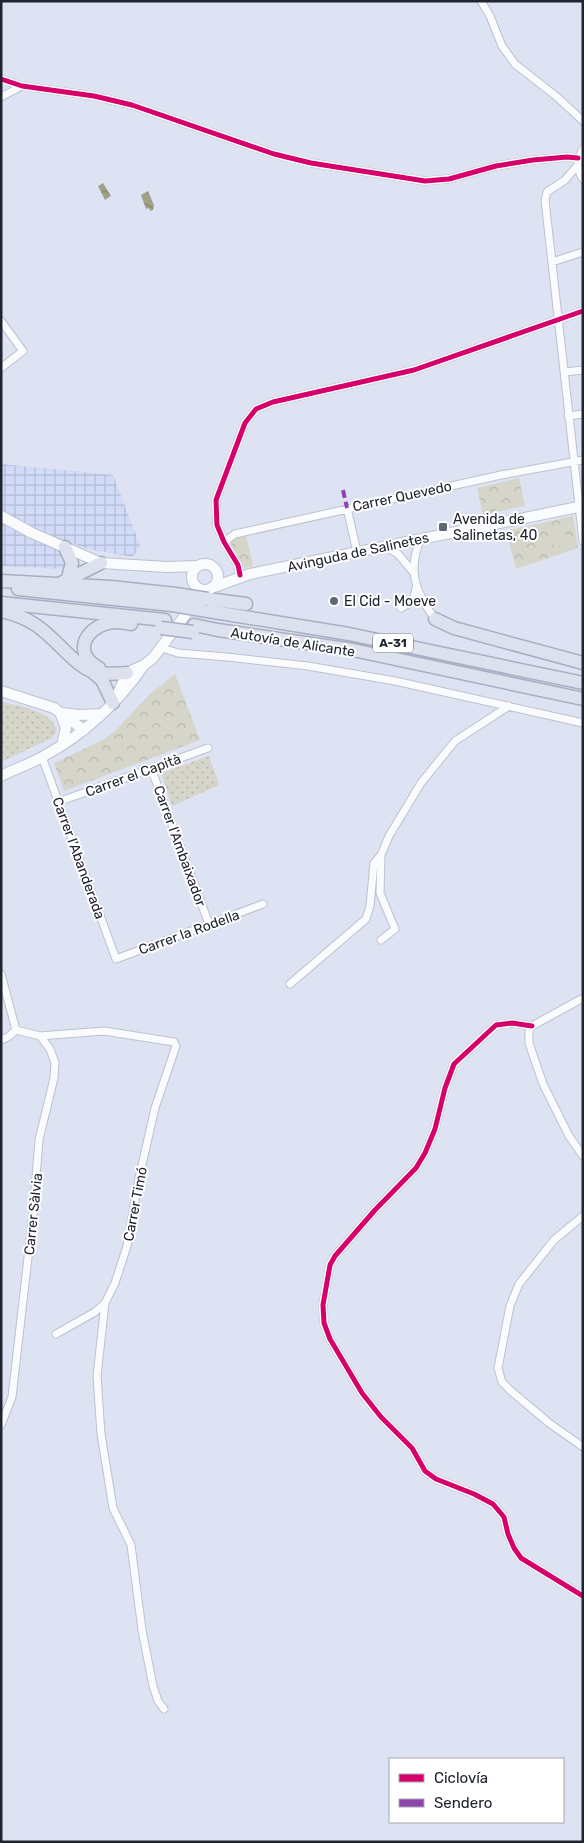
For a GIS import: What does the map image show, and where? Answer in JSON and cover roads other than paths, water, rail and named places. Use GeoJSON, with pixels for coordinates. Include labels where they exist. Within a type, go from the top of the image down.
{"type":"FeatureCollection","features":[{"type":"Feature","properties":{"kind":"highway"},"geometry":{"type":"LineString","coordinates":[[64,581],[72,563],[65,548]]}},
{"type":"Feature","properties":{"kind":"highway"},"geometry":{"type":"LineString","coordinates":[[64,581],[101,563]]}},
{"type":"Feature","properties":{"kind":"highway"},"geometry":{"type":"LineString","coordinates":[[1,581],[64,581],[111,587],[174,600]]}},
{"type":"Feature","properties":{"kind":"highway","name":"Autovía de Alicante"},"geometry":{"type":"LineString","coordinates":[[1,588],[174,600],[206,597],[349,634],[583,684]]}},
{"type":"Feature","properties":{"kind":"highway"},"geometry":{"type":"LineString","coordinates":[[206,597],[246,604]]}},
{"type":"Feature","properties":{"kind":"highway","name":"Autovía de Alicante"},"geometry":{"type":"LineString","coordinates":[[1,603],[218,630],[353,650],[583,699]]}},
{"type":"Feature","properties":{"kind":"highway"},"geometry":{"type":"LineString","coordinates":[[1,611],[21,616],[38,625],[74,659],[102,680],[112,703]]}},
{"type":"Feature","properties":{"kind":"highway"},"geometry":{"type":"LineString","coordinates":[[434,618],[454,628],[583,663]]}},
{"type":"Feature","properties":{"kind":"highway"},"geometry":{"type":"LineString","coordinates":[[107,673],[88,661],[85,655],[84,645],[86,637],[92,631],[115,622],[163,624]]}},
{"type":"Feature","properties":{"kind":"highway"},"geometry":{"type":"LineString","coordinates":[[90,670],[107,673],[127,673]]}},
{"type":"Feature","properties":{"kind":"street"},"geometry":{"type":"LineString","coordinates":[[480,1],[490,16],[502,46],[515,64],[557,97],[583,121]]}},
{"type":"Feature","properties":{"kind":"street"},"geometry":{"type":"LineString","coordinates":[[1,79],[22,86],[94,96],[132,105],[274,154],[311,163],[425,181],[449,179],[496,166],[567,157],[578,162],[583,179]]}},
{"type":"Feature","properties":{"kind":"street"},"geometry":{"type":"LineString","coordinates":[[1,97],[22,86]]}},
{"type":"Feature","properties":{"kind":"street"},"geometry":{"type":"LineString","coordinates":[[583,149],[578,162],[565,180],[547,192],[545,200],[583,541]]}},
{"type":"Feature","properties":{"kind":"street"},"geometry":{"type":"LineString","coordinates":[[552,262],[583,252]]}},
{"type":"Feature","properties":{"kind":"street"},"geometry":{"type":"LineString","coordinates":[[245,574],[224,542],[217,525],[216,500],[245,423],[256,409],[273,402],[414,370],[583,311]]}},
{"type":"Feature","properties":{"kind":"street"},"geometry":{"type":"LineString","coordinates":[[1,321],[24,351],[1,368]]}},
{"type":"Feature","properties":{"kind":"street"},"geometry":{"type":"LineString","coordinates":[[564,372],[583,370]]}},
{"type":"Feature","properties":{"kind":"street"},"geometry":{"type":"LineString","coordinates":[[568,416],[583,414]]}},
{"type":"Feature","properties":{"kind":"street","name":"Carrer Quevedo"},"geometry":{"type":"LineString","coordinates":[[224,542],[234,534],[347,508],[583,460]]}},
{"type":"Feature","properties":{"kind":"street","name":"Avinguda de Salinetes"},"geometry":{"type":"LineString","coordinates":[[101,563],[167,566],[208,564],[227,573],[245,574],[580,506]]}},
{"type":"Feature","properties":{"kind":"street"},"geometry":{"type":"LineString","coordinates":[[347,508],[357,552]]}},
{"type":"Feature","properties":{"kind":"street"},"geometry":{"type":"LineString","coordinates":[[1,516],[32,533],[101,563]]}},
{"type":"Feature","properties":{"kind":"street"},"geometry":{"type":"LineString","coordinates":[[421,538],[415,551],[414,573],[416,588],[434,618]]}},
{"type":"Feature","properties":{"kind":"street"},"geometry":{"type":"LineString","coordinates":[[386,546],[398,554],[414,573]]}},
{"type":"Feature","properties":{"kind":"street"},"geometry":{"type":"LineString","coordinates":[[167,566],[185,574],[206,597]]}},
{"type":"Feature","properties":{"kind":"street"},"geometry":{"type":"LineString","coordinates":[[196,566],[192,573],[194,583],[203,590],[206,597]]}},
{"type":"Feature","properties":{"kind":"street"},"geometry":{"type":"LineString","coordinates":[[1,776],[42,757],[62,745],[84,730],[101,714],[132,682],[144,665],[162,648],[206,597],[216,584],[218,575],[215,568]]}},
{"type":"Feature","properties":{"kind":"street","name":"Avinguda de Salinetes"},"geometry":{"type":"LineString","coordinates":[[206,597],[245,574]]}},
{"type":"Feature","properties":{"kind":"street"},"geometry":{"type":"LineString","coordinates":[[401,608],[413,601],[416,588]]}},
{"type":"Feature","properties":{"kind":"street"},"geometry":{"type":"LineString","coordinates":[[162,648],[178,653],[227,656],[308,666],[395,682],[583,723]]}},
{"type":"Feature","properties":{"kind":"street"},"geometry":{"type":"LineString","coordinates":[[112,703],[127,673],[144,665]]}},
{"type":"Feature","properties":{"kind":"street"},"geometry":{"type":"LineString","coordinates":[[1,691],[54,708],[84,730]]}},
{"type":"Feature","properties":{"kind":"street"},"geometry":{"type":"LineString","coordinates":[[290,984],[366,919],[370,906],[374,863],[421,783],[455,741],[510,706]]}},
{"type":"Feature","properties":{"kind":"street"},"geometry":{"type":"LineString","coordinates":[[60,712],[79,716],[101,714]]}},
{"type":"Feature","properties":{"kind":"street"},"geometry":{"type":"LineString","coordinates":[[60,712],[66,728],[62,745]]}},
{"type":"Feature","properties":{"kind":"street","name":"Carrer el Capità"},"geometry":{"type":"LineString","coordinates":[[58,802],[208,748]]}},
{"type":"Feature","properties":{"kind":"street","name":"Carrer l'Abanderada"},"geometry":{"type":"LineString","coordinates":[[42,757],[116,959]]}},
{"type":"Feature","properties":{"kind":"street","name":"Carrer l'Ambaixador"},"geometry":{"type":"LineString","coordinates":[[151,768],[210,924]]}},
{"type":"Feature","properties":{"kind":"street"},"geometry":{"type":"LineString","coordinates":[[380,855],[380,893],[395,929],[381,940]]}},
{"type":"Feature","properties":{"kind":"street","name":"Carrer la Rodella"},"geometry":{"type":"LineString","coordinates":[[116,959],[263,904]]}},
{"type":"Feature","properties":{"kind":"street"},"geometry":{"type":"LineString","coordinates":[[1,974],[16,1030]]}},
{"type":"Feature","properties":{"kind":"street"},"geometry":{"type":"LineString","coordinates":[[583,998],[532,1026],[529,1032],[529,1043],[543,1084],[569,1136],[583,1156]]}},
{"type":"Feature","properties":{"kind":"street"},"geometry":{"type":"LineString","coordinates":[[532,1026],[512,1023],[496,1025],[454,1064],[445,1088],[435,1130],[425,1153],[416,1168],[375,1210],[335,1256],[330,1266],[322,1305],[324,1323],[330,1339],[362,1394],[381,1418],[412,1448],[425,1471],[436,1479],[474,1494],[493,1504],[504,1516],[508,1534],[521,1558],[583,1596]]}},
{"type":"Feature","properties":{"kind":"street"},"geometry":{"type":"LineString","coordinates":[[16,1030],[40,1036]]}},
{"type":"Feature","properties":{"kind":"street"},"geometry":{"type":"LineString","coordinates":[[1,1040],[16,1030]]}},
{"type":"Feature","properties":{"kind":"street","name":"Carrer Timó"},"geometry":{"type":"LineString","coordinates":[[40,1036],[104,1032],[174,1042],[176,1046],[155,1108],[139,1178],[127,1246],[105,1303]]}},
{"type":"Feature","properties":{"kind":"street","name":"Carrer Sàlvia"},"geometry":{"type":"LineString","coordinates":[[1,1425],[12,1397],[33,1214],[39,1140],[54,1078],[55,1064],[50,1049],[40,1036]]}},
{"type":"Feature","properties":{"kind":"street"},"geometry":{"type":"LineString","coordinates":[[583,1216],[554,1240],[519,1284],[510,1306],[498,1368],[502,1382],[511,1391],[549,1423],[583,1447]]}},
{"type":"Feature","properties":{"kind":"street"},"geometry":{"type":"LineString","coordinates":[[56,1334],[95,1312],[105,1303]]}},
{"type":"Feature","properties":{"kind":"street"},"geometry":{"type":"LineString","coordinates":[[105,1303],[97,1376],[101,1434],[113,1508],[131,1545],[142,1630],[153,1686],[158,1701],[164,1709]]}},
{"type":"Feature","properties":{"kind":"water"},"geometry":{"type":"Polygon","coordinates":[[[103,183],[111,196],[105,200],[98,186],[103,183]]]}},
{"type":"Feature","properties":{"kind":"water"},"geometry":{"type":"Polygon","coordinates":[[[148,191],[154,205],[153,210],[150,211],[149,208],[146,209],[141,195],[148,191]]]}},
{"type":"Feature","properties":{"kind":"place","name":"Avenida de Salinetas, 40"},"geometry":{"type":"Point","coordinates":[443,527]}},
{"type":"Feature","properties":{"kind":"place","name":"El Cid - Moeve"},"geometry":{"type":"Point","coordinates":[334,601]}}]}
